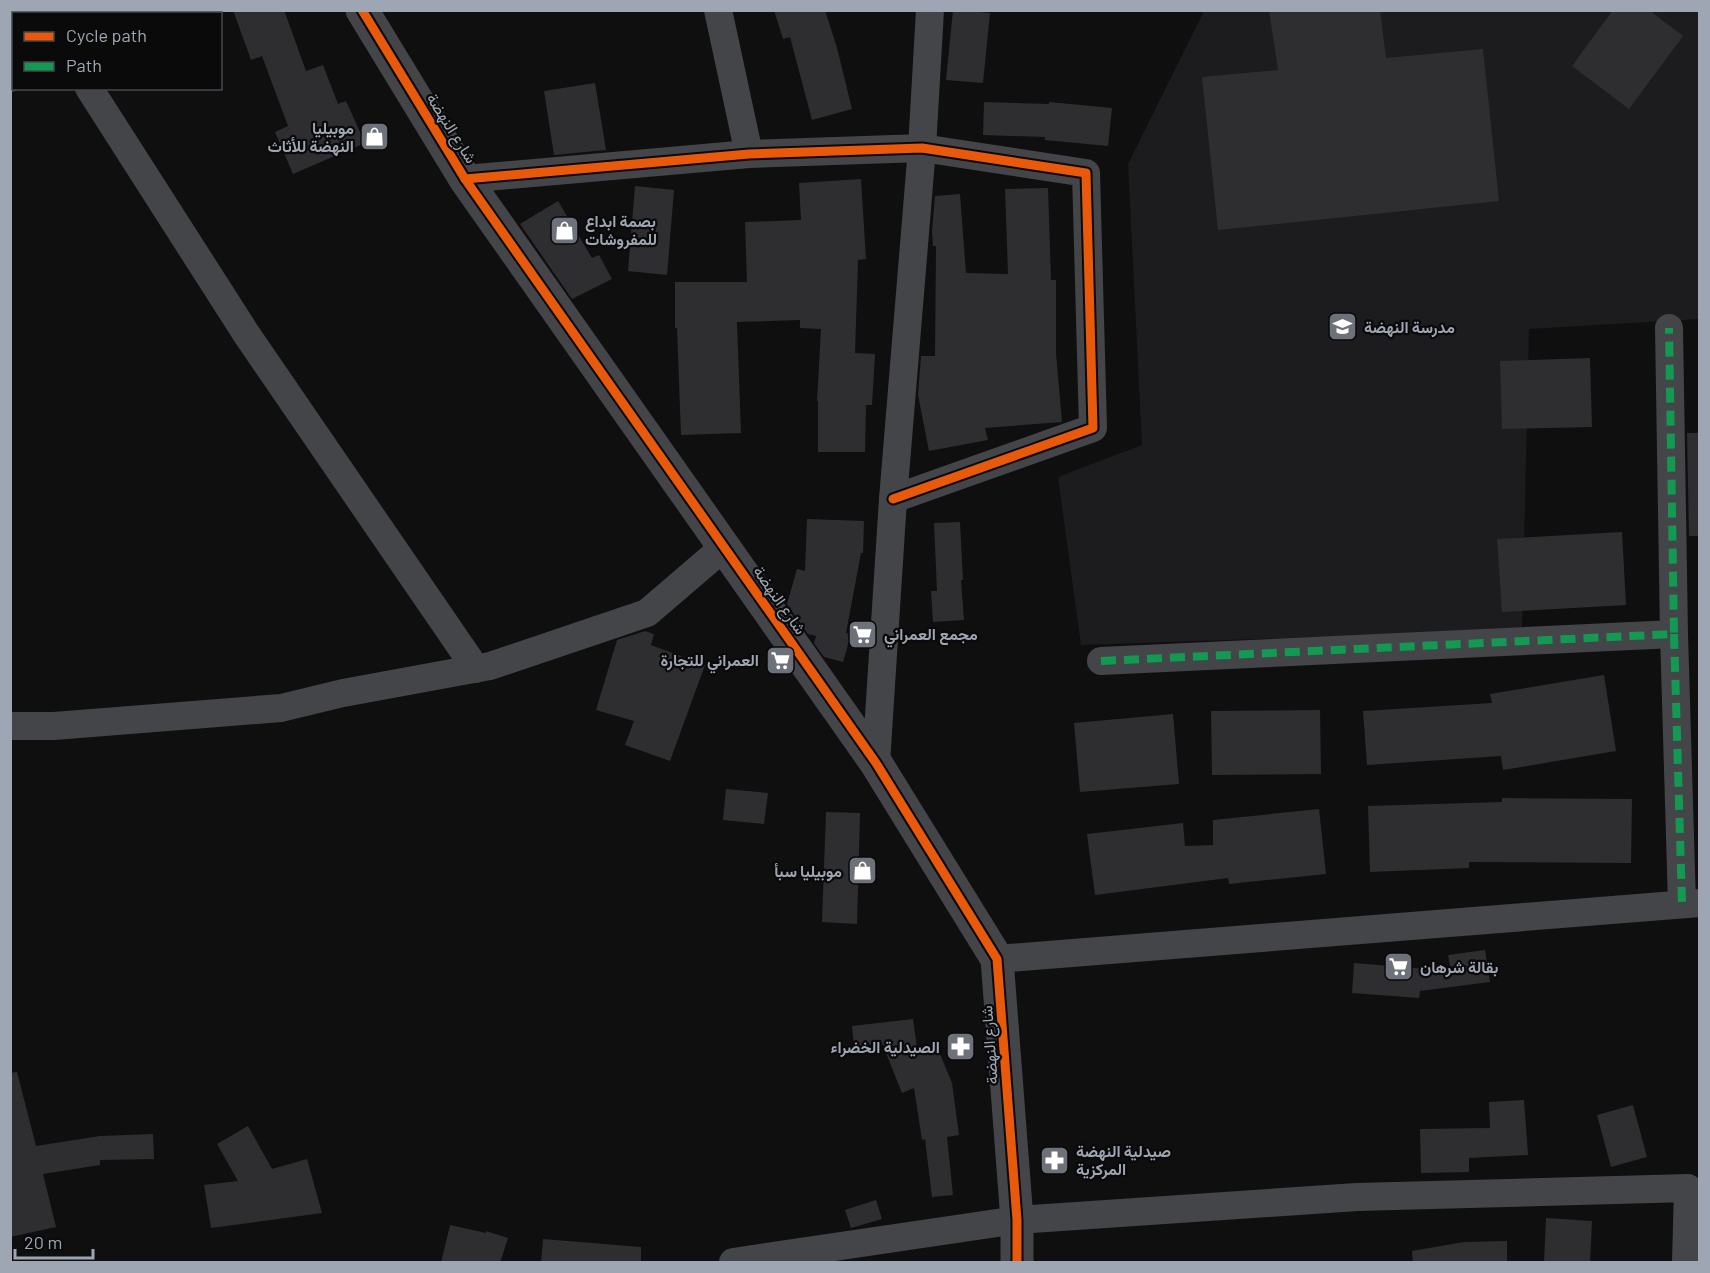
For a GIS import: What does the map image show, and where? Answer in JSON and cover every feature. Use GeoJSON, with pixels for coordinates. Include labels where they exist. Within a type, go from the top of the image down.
{"type":"FeatureCollection","features":[{"type":"Feature","properties":{"kind":"street","name":"شارع النهضة"},"geometry":{"type":"LineString","coordinates":[[362,10],[465,178],[876,763],[997,959],[1017,1220],[1017,1263]]}},
{"type":"Feature","properties":{"kind":"street"},"geometry":{"type":"LineString","coordinates":[[718,10],[749,154]]}},
{"type":"Feature","properties":{"kind":"street"},"geometry":{"type":"LineString","coordinates":[[876,763],[893,499],[922,148],[930,10]]}},
{"type":"Feature","properties":{"kind":"street"},"geometry":{"type":"LineString","coordinates":[[90,90],[247,335],[476,669]]}},
{"type":"Feature","properties":{"kind":"street"},"geometry":{"type":"LineString","coordinates":[[465,178],[749,154],[922,148],[1086,173],[1093,429],[893,499]]}},
{"type":"Feature","properties":{"kind":"street"},"geometry":{"type":"LineString","coordinates":[[997,959],[1691,904],[1674,634],[1669,328]]}},
{"type":"Feature","properties":{"kind":"street"},"geometry":{"type":"LineString","coordinates":[[10,726],[54,726],[281,708],[344,693],[490,666],[647,613],[724,547]]}},
{"type":"Feature","properties":{"kind":"street"},"geometry":{"type":"LineString","coordinates":[[1101,661],[1674,634]]}},
{"type":"Feature","properties":{"kind":"street"},"geometry":{"type":"LineString","coordinates":[[736,1262],[1017,1220],[1357,1197],[1688,1188],[1686,1263]]}},
{"type":"Feature","properties":{"kind":"shaded area","name":"مدرسة النهضة"},"geometry":{"type":"Polygon","coordinates":[[[1204,11],[1699,11],[1699,319],[1529,329],[1522,630],[1081,645],[1058,477],[1142,445],[1128,164],[1204,11]]]}},
{"type":"Feature","properties":{"kind":"building"},"geometry":{"type":"Polygon","coordinates":[[[233,10],[284,10],[306,71],[323,65],[338,104],[346,101],[365,143],[293,174],[275,132],[288,126],[262,56],[251,60],[233,10]]]}},
{"type":"Feature","properties":{"kind":"building"},"geometry":{"type":"Polygon","coordinates":[[[774,10],[825,10],[852,109],[812,120],[790,37],[783,39],[774,10]]]}},
{"type":"Feature","properties":{"kind":"building"},"geometry":{"type":"Polygon","coordinates":[[[953,10],[990,13],[983,83],[946,80],[953,10]]]}},
{"type":"Feature","properties":{"kind":"building"},"geometry":{"type":"Polygon","coordinates":[[[1269,10],[1380,10],[1386,58],[1483,49],[1499,201],[1218,230],[1202,77],[1278,70],[1269,10]]]}},
{"type":"Feature","properties":{"kind":"building"},"geometry":{"type":"Polygon","coordinates":[[[1613,10],[1649,10],[1683,36],[1629,109],[1572,66],[1613,10]]]}},
{"type":"Feature","properties":{"kind":"building"},"geometry":{"type":"Polygon","coordinates":[[[595,83],[606,150],[554,155],[544,91],[595,83]]]}},
{"type":"Feature","properties":{"kind":"building"},"geometry":{"type":"Polygon","coordinates":[[[984,102],[1049,104],[1049,102],[1112,108],[1108,146],[1045,140],[1045,137],[983,135],[984,102]]]}},
{"type":"Feature","properties":{"kind":"building"},"geometry":{"type":"Polygon","coordinates":[[[861,179],[866,259],[858,260],[855,353],[875,354],[872,405],[866,405],[865,452],[818,452],[817,401],[821,329],[800,328],[800,320],[737,322],[741,433],[681,435],[677,328],[675,328],[675,282],[747,282],[745,222],[801,220],[799,183],[861,179]]]}},
{"type":"Feature","properties":{"kind":"building"},"geometry":{"type":"Polygon","coordinates":[[[635,186],[674,190],[667,275],[628,271],[635,186]]]}},
{"type":"Feature","properties":{"kind":"building"},"geometry":{"type":"Polygon","coordinates":[[[1048,188],[1051,280],[1056,280],[1056,353],[1062,422],[985,428],[988,440],[929,451],[918,395],[921,356],[935,356],[936,246],[933,246],[932,231],[935,196],[960,194],[966,273],[1008,274],[1005,189],[1048,188]]]}},
{"type":"Feature","properties":{"kind":"building"},"geometry":{"type":"Polygon","coordinates":[[[558,201],[592,258],[599,255],[612,279],[572,299],[520,224],[558,201]]]}},
{"type":"Feature","properties":{"kind":"building"},"geometry":{"type":"Polygon","coordinates":[[[1590,358],[1592,427],[1502,429],[1500,361],[1590,358]]]}},
{"type":"Feature","properties":{"kind":"building"},"geometry":{"type":"Polygon","coordinates":[[[1687,433],[1700,433],[1700,536],[1689,536],[1687,433]]]}},
{"type":"Feature","properties":{"kind":"building"},"geometry":{"type":"Polygon","coordinates":[[[807,519],[864,521],[863,553],[861,553],[846,633],[851,634],[843,662],[824,657],[814,643],[816,636],[808,634],[787,604],[797,569],[805,571],[807,519]]]}},
{"type":"Feature","properties":{"kind":"building"},"geometry":{"type":"Polygon","coordinates":[[[960,522],[964,620],[933,622],[931,591],[937,591],[934,523],[960,522]]]}},
{"type":"Feature","properties":{"kind":"building"},"geometry":{"type":"Polygon","coordinates":[[[1622,532],[1626,605],[1502,612],[1497,539],[1622,532]]]}},
{"type":"Feature","properties":{"kind":"building"},"geometry":{"type":"Polygon","coordinates":[[[645,631],[654,634],[651,645],[705,665],[670,761],[625,745],[634,721],[596,710],[617,640],[645,631]]]}},
{"type":"Feature","properties":{"kind":"building"},"geometry":{"type":"Polygon","coordinates":[[[1604,675],[1616,751],[1503,770],[1501,756],[1367,765],[1363,711],[1492,703],[1490,694],[1604,675]]]}},
{"type":"Feature","properties":{"kind":"building"},"geometry":{"type":"Polygon","coordinates":[[[1320,710],[1321,774],[1212,775],[1211,711],[1320,710]]]}},
{"type":"Feature","properties":{"kind":"building"},"geometry":{"type":"Polygon","coordinates":[[[1173,714],[1179,784],[1080,792],[1074,723],[1173,714]]]}},
{"type":"Feature","properties":{"kind":"building"},"geometry":{"type":"Polygon","coordinates":[[[726,789],[768,793],[764,824],[723,820],[726,789]]]}},
{"type":"Feature","properties":{"kind":"building"},"geometry":{"type":"Polygon","coordinates":[[[1502,798],[1632,799],[1631,863],[1469,862],[1469,868],[1370,872],[1368,806],[1502,802],[1502,798]]]}},
{"type":"Feature","properties":{"kind":"building"},"geometry":{"type":"Polygon","coordinates":[[[1319,809],[1326,874],[1229,884],[1228,878],[1095,895],[1087,834],[1183,823],[1185,846],[1213,845],[1213,820],[1319,809]]]}},
{"type":"Feature","properties":{"kind":"building"},"geometry":{"type":"Polygon","coordinates":[[[826,812],[860,813],[857,924],[822,922],[826,812]]]}},
{"type":"Feature","properties":{"kind":"building"},"geometry":{"type":"Polygon","coordinates":[[[1485,950],[1490,982],[1420,991],[1419,998],[1352,993],[1354,963],[1451,971],[1448,955],[1485,950]]]}},
{"type":"Feature","properties":{"kind":"building"},"geometry":{"type":"Polygon","coordinates":[[[913,1019],[918,1055],[937,1047],[952,1083],[959,1135],[947,1137],[953,1195],[932,1197],[925,1139],[922,1140],[914,1088],[902,1093],[882,1043],[854,1046],[852,1026],[913,1019]]]}},
{"type":"Feature","properties":{"kind":"building"},"geometry":{"type":"Polygon","coordinates":[[[17,1072],[36,1146],[100,1136],[153,1134],[154,1159],[100,1160],[100,1165],[43,1174],[56,1227],[10,1237],[10,1073],[17,1072]]]}},
{"type":"Feature","properties":{"kind":"building"},"geometry":{"type":"Polygon","coordinates":[[[1524,1100],[1528,1155],[1469,1158],[1469,1172],[1421,1173],[1420,1129],[1490,1128],[1489,1102],[1524,1100]]]}},
{"type":"Feature","properties":{"kind":"building"},"geometry":{"type":"Polygon","coordinates":[[[1633,1105],[1647,1157],[1611,1167],[1597,1115],[1633,1105]]]}},
{"type":"Feature","properties":{"kind":"building"},"geometry":{"type":"Polygon","coordinates":[[[248,1126],[272,1169],[307,1159],[322,1213],[211,1228],[204,1185],[238,1181],[217,1144],[248,1126]]]}},
{"type":"Feature","properties":{"kind":"building"},"geometry":{"type":"Polygon","coordinates":[[[876,1200],[882,1219],[851,1228],[845,1210],[876,1200]]]}},
{"type":"Feature","properties":{"kind":"building"},"geometry":{"type":"Polygon","coordinates":[[[1546,1218],[1592,1221],[1590,1263],[1544,1262],[1546,1218]]]}},
{"type":"Feature","properties":{"kind":"building"},"geometry":{"type":"Polygon","coordinates":[[[450,1225],[486,1233],[486,1231],[508,1238],[500,1263],[441,1263],[450,1225]]]}},
{"type":"Feature","properties":{"kind":"building"},"geometry":{"type":"Polygon","coordinates":[[[543,1239],[641,1247],[641,1263],[541,1263],[543,1239]]]}},
{"type":"Feature","properties":{"kind":"building"},"geometry":{"type":"Polygon","coordinates":[[[1507,1241],[1507,1263],[1413,1263],[1412,1251],[1464,1242],[1507,1241]]]}},
{"type":"Feature","properties":{"kind":"marked path"},"geometry":{"type":"LineString","coordinates":[[1101,661],[1674,634],[1669,328]]}},
{"type":"Feature","properties":{"kind":"marked path"},"geometry":{"type":"LineString","coordinates":[[1674,634],[1682,904]]}},
{"type":"Feature","properties":{"kind":"cycle path"},"geometry":{"type":"LineString","coordinates":[[362,10],[465,179],[876,763],[997,959],[1017,1220],[1017,1262]]}},
{"type":"Feature","properties":{"kind":"cycle path"},"geometry":{"type":"LineString","coordinates":[[465,179],[749,154],[922,148],[1086,173],[1093,428],[893,499]]}},
{"type":"Feature","properties":{"kind":"place","name":"موبيليا النهضة للأثاث"},"geometry":{"type":"Point","coordinates":[375,137]}},
{"type":"Feature","properties":{"kind":"place","name":"بصمة ابداع للمفروشات"},"geometry":{"type":"Point","coordinates":[564,230]}},
{"type":"Feature","properties":{"kind":"place","name":"مدرسة النهضة"},"geometry":{"type":"Point","coordinates":[1343,327]}},
{"type":"Feature","properties":{"kind":"place","name":"مجمع العمراني"},"geometry":{"type":"Point","coordinates":[863,634]}},
{"type":"Feature","properties":{"kind":"place","name":"العمراني للتجارة"},"geometry":{"type":"Point","coordinates":[780,660]}},
{"type":"Feature","properties":{"kind":"place","name":"موبيليا سبأ"},"geometry":{"type":"Point","coordinates":[863,871]}},
{"type":"Feature","properties":{"kind":"place","name":"بقالة شرهان"},"geometry":{"type":"Point","coordinates":[1399,967]}},
{"type":"Feature","properties":{"kind":"place","name":"الصيدلية الخضراء"},"geometry":{"type":"Point","coordinates":[961,1047]}},
{"type":"Feature","properties":{"kind":"place","name":"صيدلية النهضة المركزية"},"geometry":{"type":"Point","coordinates":[1055,1160]}}]}
